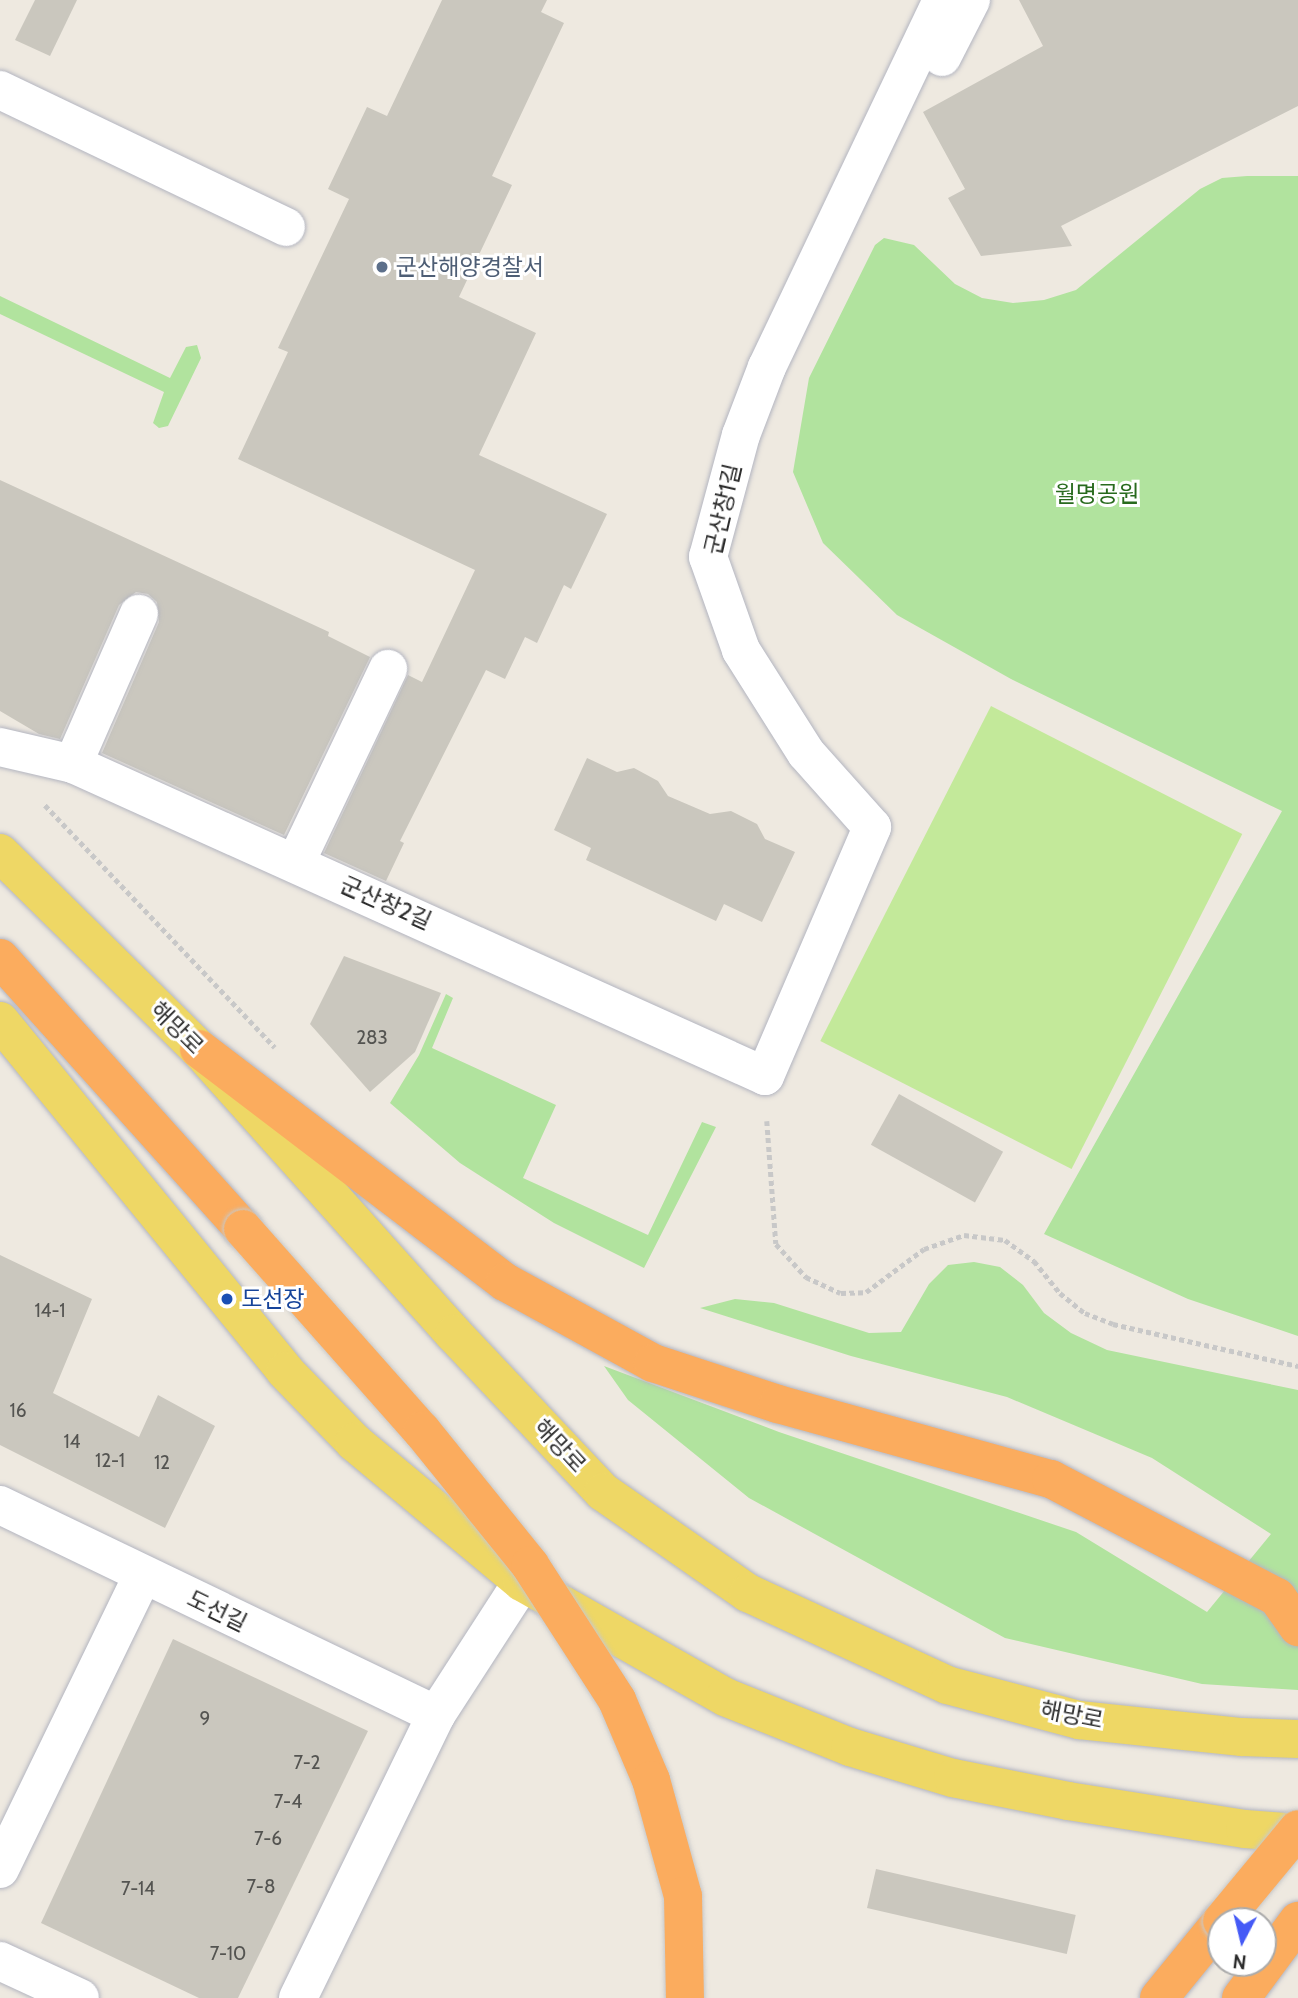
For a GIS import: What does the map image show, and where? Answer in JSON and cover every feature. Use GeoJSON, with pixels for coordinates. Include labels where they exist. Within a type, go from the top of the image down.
{"type":"FeatureCollection","features":[{"type":"Feature","properties":{"kind":"highway"},"geometry":{"type":"LineString","coordinates":[[0,958],[422,1431],[530,1565],[617,1700],[651,1780],[683,1896],[685,1998]]}},
{"type":"Feature","properties":{"kind":"highway"},"geometry":{"type":"LineString","coordinates":[[199,1049],[505,1282],[653,1363],[778,1404],[1051,1479],[1288,1612]]}},
{"type":"Feature","properties":{"kind":"highway"},"geometry":{"type":"LineString","coordinates":[[1235,1907],[1298,1831]]}},
{"type":"Feature","properties":{"kind":"highway"},"geometry":{"type":"LineString","coordinates":[[1241,1998],[1298,1921]]}},
{"type":"Feature","properties":{"kind":"highway"},"geometry":{"type":"LineString","coordinates":[[1159,1998],[1207,1940]]}},
{"type":"Feature","properties":{"kind":"main road","name":"해망로"},"geometry":{"type":"LineString","coordinates":[[0,853],[199,1049],[454,1334],[603,1492],[748,1593],[947,1685],[1079,1720],[1242,1737],[1298,1739]]}},
{"type":"Feature","properties":{"kind":"main road"},"geometry":{"type":"LineString","coordinates":[[0,1021],[285,1371],[354,1442],[522,1582],[725,1697],[850,1747],[953,1778],[1068,1801],[1245,1829],[1298,1831]]}},
{"type":"Feature","properties":{"kind":"street","name":"군산창1길"},"geometry":{"type":"LineString","coordinates":[[765,1076],[872,827],[806,753],[741,650],[708,557],[741,435],[762,378],[942,0]]}},
{"type":"Feature","properties":{"kind":"street"},"geometry":{"type":"LineString","coordinates":[[838,217],[866,197],[890,167],[971,0]]}},
{"type":"Feature","properties":{"kind":"street"},"geometry":{"type":"LineString","coordinates":[[0,90],[286,227]]}},
{"type":"Feature","properties":{"kind":"street"},"geometry":{"type":"LineString","coordinates":[[73,764],[139,614]]}},
{"type":"Feature","properties":{"kind":"street"},"geometry":{"type":"LineString","coordinates":[[296,862],[388,669]]}},
{"type":"Feature","properties":{"kind":"street","name":"군산창2길"},"geometry":{"type":"LineString","coordinates":[[0,747],[73,764],[296,862],[765,1076]]}},
{"type":"Feature","properties":{"kind":"street","name":"도선길"},"geometry":{"type":"LineString","coordinates":[[0,1505],[436,1715]]}},
{"type":"Feature","properties":{"kind":"street"},"geometry":{"type":"LineString","coordinates":[[0,1870],[143,1575]]}},
{"type":"Feature","properties":{"kind":"street"},"geometry":{"type":"LineString","coordinates":[[298,1998],[436,1715],[522,1582]]}},
{"type":"Feature","properties":{"kind":"street"},"geometry":{"type":"LineString","coordinates":[[0,1961],[80,1998]]}},
{"type":"Feature","properties":{"kind":"path"},"geometry":{"type":"LineString","coordinates":[[38,798],[281,1052]]}},
{"type":"Feature","properties":{"kind":"path"},"geometry":{"type":"LineString","coordinates":[[765,1076],[776,1244],[806,1278],[841,1293],[866,1292],[924,1249],[964,1235],[1005,1240],[1034,1261],[1060,1293],[1085,1313],[1113,1324],[1298,1366]]}},
{"type":"Feature","properties":{"kind":"green space","name":"월명공원"},"geometry":{"type":"Polygon","coordinates":[[[1298,176],[1298,1336],[1188,1299],[1044,1234],[1282,811],[1011,679],[897,615],[823,543],[793,472],[809,378],[875,245],[884,238],[914,245],[955,284],[982,298],[1013,303],[1044,300],[1076,290],[1200,189],[1222,178],[1298,176]]]}},
{"type":"Feature","properties":{"kind":"green space"},"geometry":{"type":"Polygon","coordinates":[[[0,296],[170,378],[186,347],[197,345],[201,358],[168,426],[159,428],[153,423],[164,392],[0,314],[0,296]]]}},
{"type":"Feature","properties":{"kind":"green space"},"geometry":{"type":"Polygon","coordinates":[[[991,706],[1242,834],[1072,1169],[820,1041],[991,706]]]}},
{"type":"Feature","properties":{"kind":"green space"},"geometry":{"type":"Polygon","coordinates":[[[446,994],[453,998],[432,1048],[556,1105],[523,1178],[648,1235],[702,1122],[716,1127],[644,1268],[554,1223],[460,1163],[390,1103],[419,1055],[446,994]]]}},
{"type":"Feature","properties":{"kind":"green space"},"geometry":{"type":"Polygon","coordinates":[[[974,1262],[1000,1267],[1023,1285],[1044,1313],[1071,1333],[1107,1350],[1298,1390],[1298,1690],[1202,1684],[1005,1638],[749,1498],[628,1400],[604,1366],[779,1432],[1076,1532],[1207,1612],[1271,1534],[1152,1458],[1007,1397],[851,1356],[700,1308],[735,1299],[774,1303],[869,1333],[901,1332],[929,1284],[948,1265],[974,1262]]]}},
{"type":"Feature","properties":{"kind":"building"},"geometry":{"type":"Polygon","coordinates":[[[35,0],[77,0],[50,56],[15,40],[35,0]]]}},
{"type":"Feature","properties":{"kind":"building","name":"군산해양경찰서"},"geometry":{"type":"Polygon","coordinates":[[[442,0],[547,0],[541,12],[564,23],[492,176],[512,185],[459,297],[536,333],[479,455],[607,514],[571,589],[564,585],[537,643],[525,637],[505,679],[486,670],[400,841],[404,843],[386,881],[324,853],[408,675],[422,682],[475,570],[238,459],[288,352],[278,348],[349,199],[328,189],[367,107],[387,116],[442,0]]]}},
{"type":"Feature","properties":{"kind":"building"},"geometry":{"type":"Polygon","coordinates":[[[1019,0],[1298,0],[1298,106],[1061,226],[1072,246],[981,256],[948,198],[965,189],[923,112],[1043,46],[1019,0]]]}},
{"type":"Feature","properties":{"kind":"building"},"geometry":{"type":"Polygon","coordinates":[[[0,480],[329,632],[328,636],[370,657],[284,835],[102,753],[159,622],[157,602],[148,594],[136,592],[119,605],[60,739],[39,734],[0,711],[0,480]]]}},
{"type":"Feature","properties":{"kind":"building"},"geometry":{"type":"Polygon","coordinates":[[[587,758],[617,772],[634,768],[658,781],[668,796],[710,814],[731,811],[757,824],[765,839],[795,852],[762,922],[724,904],[716,921],[586,860],[591,848],[554,830],[587,758]]]}},
{"type":"Feature","properties":{"kind":"building"},"geometry":{"type":"Polygon","coordinates":[[[344,956],[441,993],[415,1052],[370,1092],[310,1024],[344,956]]]}},
{"type":"Feature","properties":{"kind":"building"},"geometry":{"type":"Polygon","coordinates":[[[899,1094],[1003,1152],[975,1202],[871,1145],[899,1094]]]}},
{"type":"Feature","properties":{"kind":"building"},"geometry":{"type":"Polygon","coordinates":[[[0,1255],[92,1299],[53,1393],[139,1437],[158,1395],[215,1426],[165,1528],[0,1445],[0,1255]]]}},
{"type":"Feature","properties":{"kind":"building"},"geometry":{"type":"Polygon","coordinates":[[[173,1639],[368,1731],[238,1998],[199,1998],[41,1923],[173,1639]]]}},
{"type":"Feature","properties":{"kind":"building"},"geometry":{"type":"Polygon","coordinates":[[[876,1869],[1076,1915],[1067,1954],[867,1908],[876,1869]]]}},
{"type":"Feature","properties":{"kind":"place","name":"군산해양경찰서"},"geometry":{"type":"Point","coordinates":[382,267]}},
{"type":"Feature","properties":{"kind":"place","name":"도선장"},"geometry":{"type":"Point","coordinates":[227,1299]}}]}
